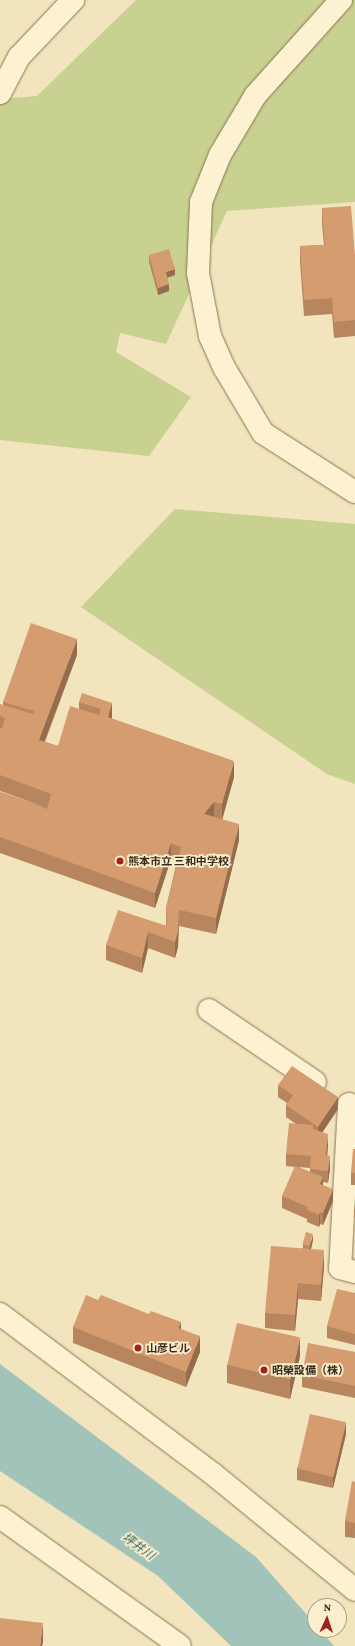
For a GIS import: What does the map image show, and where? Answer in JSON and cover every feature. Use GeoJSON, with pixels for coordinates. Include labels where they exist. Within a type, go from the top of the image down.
{"type":"FeatureCollection","features":[{"type":"Feature","properties":{"kind":"street"},"geometry":{"type":"LineString","coordinates":[[0,93],[9,58],[73,0]]}},
{"type":"Feature","properties":{"kind":"street"},"geometry":{"type":"LineString","coordinates":[[342,0],[255,96],[220,155],[201,202],[198,273],[210,336],[225,369],[263,433],[355,492]]}},
{"type":"Feature","properties":{"kind":"street"},"geometry":{"type":"LineString","coordinates":[[209,1010],[352,1106],[340,1268],[355,1272]]}},
{"type":"Feature","properties":{"kind":"street"},"geometry":{"type":"LineString","coordinates":[[0,1314],[213,1474],[355,1590]]}},
{"type":"Feature","properties":{"kind":"street"},"geometry":{"type":"LineString","coordinates":[[0,1517],[180,1646]]}},
{"type":"Feature","properties":{"kind":"green space"},"geometry":{"type":"Polygon","coordinates":[[[136,0],[355,0],[355,202],[227,211],[166,344],[120,333],[116,352],[191,397],[149,456],[0,440],[0,99],[37,96],[136,0]]]}},
{"type":"Feature","properties":{"kind":"green space"},"geometry":{"type":"Polygon","coordinates":[[[175,509],[355,524],[355,784],[327,774],[81,607],[175,509]]]}},
{"type":"Feature","properties":{"kind":"water","name":"坪井川"},"geometry":{"type":"Polygon","coordinates":[[[0,1364],[256,1557],[307,1615],[307,1638],[327,1638],[334,1646],[231,1646],[158,1576],[0,1471],[0,1364]]]}},
{"type":"Feature","properties":{"kind":"building"},"geometry":{"type":"Polygon","coordinates":[[[351,206],[355,256],[355,320],[334,322],[332,298],[304,300],[300,246],[325,245],[322,208],[351,206]]]}},
{"type":"Feature","properties":{"kind":"building"},"geometry":{"type":"Polygon","coordinates":[[[169,249],[175,269],[166,272],[169,284],[158,288],[149,255],[169,249]]]}},
{"type":"Feature","properties":{"kind":"building","name":"熊本市立 三和中学校"},"geometry":{"type":"Polygon","coordinates":[[[31,623],[77,639],[39,740],[58,746],[70,706],[99,715],[101,709],[79,702],[82,693],[112,703],[108,717],[234,761],[222,804],[214,802],[204,814],[239,824],[216,918],[179,910],[178,931],[175,942],[148,932],[142,958],[106,945],[118,910],[167,926],[166,908],[181,847],[171,843],[155,893],[0,837],[0,792],[47,809],[51,794],[0,775],[0,728],[2,729],[5,718],[0,716],[0,704],[33,714],[34,711],[3,702],[31,623]]]}},
{"type":"Feature","properties":{"kind":"building"},"geometry":{"type":"Polygon","coordinates":[[[292,1066],[338,1097],[318,1127],[286,1105],[293,1095],[278,1085],[292,1066]]]}},
{"type":"Feature","properties":{"kind":"building"},"geometry":{"type":"Polygon","coordinates":[[[289,1123],[313,1125],[313,1129],[328,1134],[326,1155],[330,1156],[328,1171],[310,1169],[311,1156],[286,1154],[289,1123]]]}},
{"type":"Feature","properties":{"kind":"building"},"geometry":{"type":"Polygon","coordinates":[[[353,1149],[355,1149],[355,1173],[351,1173],[353,1149]]]}},
{"type":"Feature","properties":{"kind":"building"},"geometry":{"type":"Polygon","coordinates":[[[295,1166],[323,1177],[320,1184],[333,1189],[323,1213],[320,1212],[319,1215],[307,1210],[308,1207],[282,1196],[295,1166]]]}},
{"type":"Feature","properties":{"kind":"building"},"geometry":{"type":"Polygon","coordinates":[[[306,1232],[313,1234],[309,1246],[302,1244],[306,1232]]]}},
{"type":"Feature","properties":{"kind":"building"},"geometry":{"type":"Polygon","coordinates":[[[271,1246],[324,1250],[321,1285],[298,1283],[295,1315],[265,1313],[271,1246]]]}},
{"type":"Feature","properties":{"kind":"building"},"geometry":{"type":"Polygon","coordinates":[[[337,1289],[355,1293],[355,1334],[327,1326],[337,1289]]]}},
{"type":"Feature","properties":{"kind":"building","name":"山彦ビル"},"geometry":{"type":"Polygon","coordinates":[[[86,1295],[98,1300],[101,1295],[149,1314],[151,1311],[181,1322],[178,1328],[200,1336],[186,1372],[73,1327],[86,1295]]]}},
{"type":"Feature","properties":{"kind":"building"},"geometry":{"type":"Polygon","coordinates":[[[237,1323],[300,1338],[291,1380],[227,1365],[237,1323]]]}},
{"type":"Feature","properties":{"kind":"building"},"geometry":{"type":"Polygon","coordinates":[[[308,1343],[355,1352],[355,1386],[302,1375],[308,1343]]]}},
{"type":"Feature","properties":{"kind":"building"},"geometry":{"type":"Polygon","coordinates":[[[310,1414],[346,1422],[333,1477],[297,1469],[310,1414]]]}},
{"type":"Feature","properties":{"kind":"building"},"geometry":{"type":"Polygon","coordinates":[[[352,1481],[355,1482],[355,1523],[345,1521],[352,1481]]]}},
{"type":"Feature","properties":{"kind":"building"},"geometry":{"type":"Polygon","coordinates":[[[0,1618],[43,1623],[40,1646],[0,1646],[0,1618]]]}},
{"type":"Feature","properties":{"kind":"place","name":"熊本市立 三和中学校"},"geometry":{"type":"Point","coordinates":[120,861]}},
{"type":"Feature","properties":{"kind":"place","name":"山彦ビル"},"geometry":{"type":"Point","coordinates":[138,1348]}},
{"type":"Feature","properties":{"kind":"place","name":"昭榮設備（株）"},"geometry":{"type":"Point","coordinates":[264,1370]}}]}
